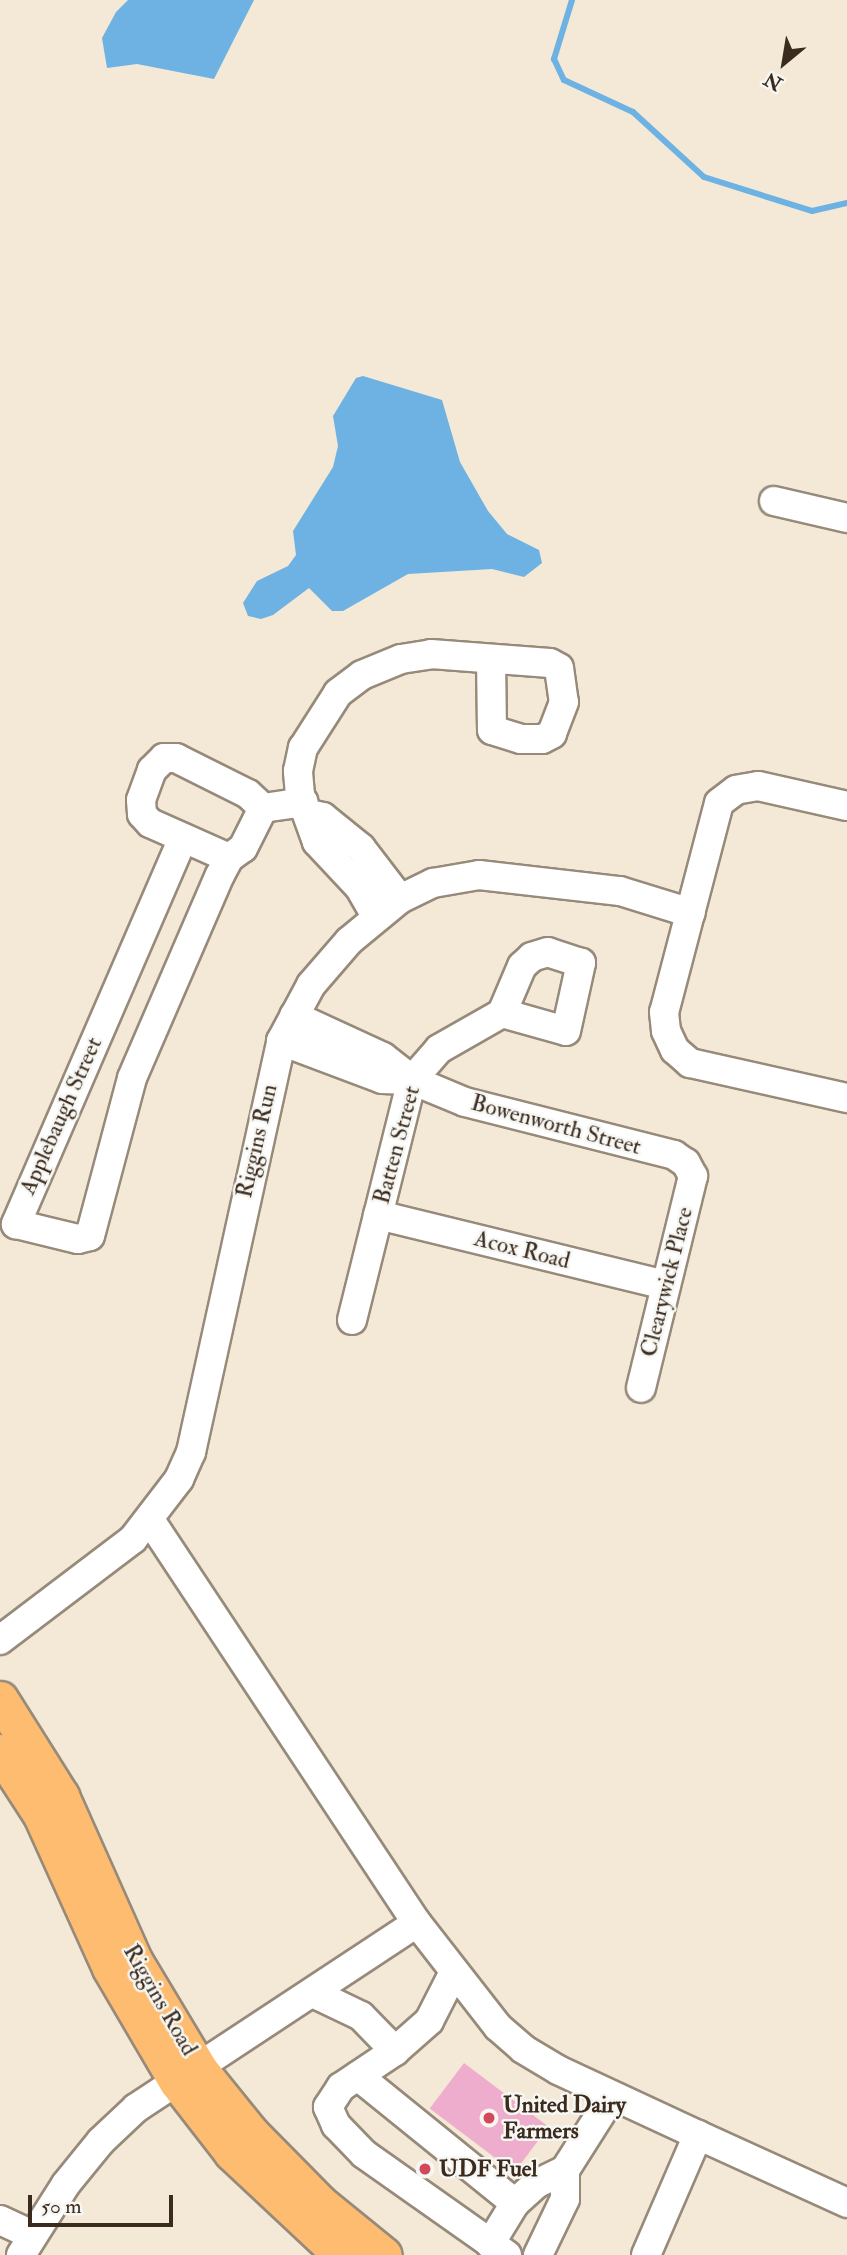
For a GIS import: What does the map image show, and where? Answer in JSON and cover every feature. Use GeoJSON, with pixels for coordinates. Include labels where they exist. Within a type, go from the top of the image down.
{"type":"FeatureCollection","features":[{"type":"Feature","properties":{"kind":"main road","name":"Riggins Road"},"geometry":{"type":"LineString","coordinates":[[0,1699],[61,1796],[188,2075],[232,2153],[341,2255]]}},
{"type":"Feature","properties":{"kind":"main road","name":"Riggins Road"},"geometry":{"type":"LineString","coordinates":[[0,1752],[41,1815],[110,1968],[188,2075],[285,2168],[384,2255]]}},
{"type":"Feature","properties":{"kind":"street"},"geometry":{"type":"LineString","coordinates":[[774,501],[847,518]]}},
{"type":"Feature","properties":{"kind":"street"},"geometry":{"type":"LineString","coordinates":[[376,916],[360,888],[317,842],[298,771],[303,748],[338,693],[362,675],[401,659],[431,654],[491,660]]}},
{"type":"Feature","properties":{"kind":"street"},"geometry":{"type":"LineString","coordinates":[[229,858],[150,823],[142,814],[141,800],[152,770],[164,758],[176,758],[248,794],[263,808],[307,808],[323,817],[361,849],[400,899]]}},
{"type":"Feature","properties":{"kind":"street"},"geometry":{"type":"LineString","coordinates":[[847,806],[758,786],[736,790],[719,803],[710,828],[664,1012],[666,1031],[675,1050],[690,1063],[847,1098]]}},
{"type":"Feature","properties":{"kind":"street","name":"Applebaugh Street"},"geometry":{"type":"LineString","coordinates":[[183,838],[16,1224],[78,1239],[90,1236],[132,1078],[229,858],[243,848],[263,808]]}},
{"type":"Feature","properties":{"kind":"street"},"geometry":{"type":"LineString","coordinates":[[341,868],[361,849]]}},
{"type":"Feature","properties":{"kind":"street","name":"Riggins Run"},"geometry":{"type":"LineString","coordinates":[[0,1640],[132,1539],[178,1479],[191,1452],[287,1028],[327,965],[376,916],[400,899],[433,883],[479,875],[620,891],[691,912]]}},
{"type":"Feature","properties":{"kind":"street","name":"Batten Street"},"geometry":{"type":"LineString","coordinates":[[352,1320],[412,1080],[439,1049],[502,1013]]}},
{"type":"Feature","properties":{"kind":"street","name":"Bowenworth Street"},"geometry":{"type":"LineString","coordinates":[[287,1028],[382,1079],[412,1080],[465,1102],[674,1155],[686,1163],[693,1177]]}},
{"type":"Feature","properties":{"kind":"street","name":"Clearywick Place"},"geometry":{"type":"LineString","coordinates":[[641,1388],[693,1177]]}},
{"type":"Feature","properties":{"kind":"street","name":"Acox Road"},"geometry":{"type":"LineString","coordinates":[[378,1215],[665,1285]]}},
{"type":"Feature","properties":{"kind":"street"},"geometry":{"type":"LineString","coordinates":[[149,1520],[417,1923],[498,2027],[523,2049],[612,2096],[847,2203]]}},
{"type":"Feature","properties":{"kind":"street"},"geometry":{"type":"LineString","coordinates":[[0,2220],[27,2245],[100,2141],[136,2108],[417,1923]]}},
{"type":"Feature","properties":{"kind":"street"},"geometry":{"type":"LineString","coordinates":[[454,1972],[429,2021],[395,2051],[341,2087],[328,2107],[336,2125],[364,2154],[499,2250],[515,2203],[536,2184],[565,2170],[612,2096]]}},
{"type":"Feature","properties":{"kind":"street"},"geometry":{"type":"LineString","coordinates":[[313,1993],[361,2016],[395,2051]]}},
{"type":"Feature","properties":{"kind":"street"},"geometry":{"type":"LineString","coordinates":[[358,2076],[515,2203]]}},
{"type":"Feature","properties":{"kind":"street"},"geometry":{"type":"LineString","coordinates":[[646,2255],[698,2135]]}},
{"type":"Feature","properties":{"kind":"street"},"geometry":{"type":"LineString","coordinates":[[538,2255],[565,2199],[565,2170]]}},
{"type":"Feature","properties":{"kind":"water"},"geometry":{"type":"Polygon","coordinates":[[[128,0],[254,0],[214,79],[137,64],[107,68],[102,38],[116,12],[128,0]]]}},
{"type":"Feature","properties":{"kind":"water"},"geometry":{"type":"Polygon","coordinates":[[[363,376],[442,400],[460,462],[488,511],[507,534],[539,550],[542,563],[524,577],[492,569],[408,574],[343,611],[332,611],[309,588],[273,615],[261,619],[248,616],[243,603],[257,581],[288,566],[296,555],[293,531],[333,467],[338,446],[333,416],[356,378],[363,376]]]}},
{"type":"Feature","properties":{"kind":"building","name":"United Dairy Farmers"},"geometry":{"type":"Polygon","coordinates":[[[464,2063],[549,2127],[514,2172],[430,2109],[464,2063]]]}},
{"type":"Feature","properties":{"kind":"waterway"},"geometry":{"type":"LineString","coordinates":[[572,0],[554,59],[564,80],[633,112],[704,177],[812,211],[847,203]]}},
{"type":"Feature","properties":{"kind":"place","name":"United Dairy Farmers"},"geometry":{"type":"Point","coordinates":[489,2118]}},
{"type":"Feature","properties":{"kind":"place","name":"UDF Fuel"},"geometry":{"type":"Point","coordinates":[425,2169]}}]}
